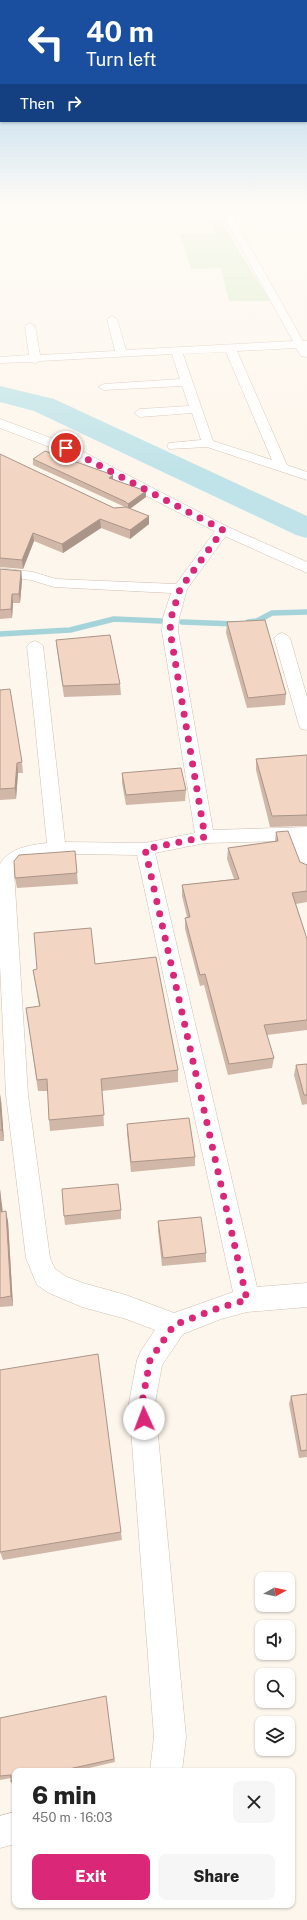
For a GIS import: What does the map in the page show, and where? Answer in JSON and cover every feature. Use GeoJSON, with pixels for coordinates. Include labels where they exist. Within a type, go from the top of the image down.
{"type":"FeatureCollection","features":[{"type":"Feature","properties":{"kind":"street"},"geometry":{"type":"LineString","coordinates":[[275,295],[304,344],[307,357]]}},
{"type":"Feature","properties":{"kind":"street"},"geometry":{"type":"LineString","coordinates":[[112,319],[122,354]]}},
{"type":"Feature","properties":{"kind":"street"},"geometry":{"type":"LineString","coordinates":[[30,326],[35,360]]}},
{"type":"Feature","properties":{"kind":"street"},"geometry":{"type":"LineString","coordinates":[[0,360],[35,360],[230,347],[304,344]]}},
{"type":"Feature","properties":{"kind":"street"},"geometry":{"type":"LineString","coordinates":[[230,347],[282,468]]}},
{"type":"Feature","properties":{"kind":"street"},"geometry":{"type":"LineString","coordinates":[[176,351],[208,443]]}},
{"type":"Feature","properties":{"kind":"street"},"geometry":{"type":"LineString","coordinates":[[104,387],[186,382]]}},
{"type":"Feature","properties":{"kind":"street"},"geometry":{"type":"LineString","coordinates":[[140,413],[196,409]]}},
{"type":"Feature","properties":{"kind":"street"},"geometry":{"type":"LineString","coordinates":[[0,423],[66,448],[223,530],[307,568]]}},
{"type":"Feature","properties":{"kind":"street"},"geometry":{"type":"LineString","coordinates":[[173,446],[208,443],[307,476]]}},
{"type":"Feature","properties":{"kind":"street"},"geometry":{"type":"LineString","coordinates":[[205,837],[170,624],[180,589],[223,530]]}},
{"type":"Feature","properties":{"kind":"street"},"geometry":{"type":"LineString","coordinates":[[0,572],[33,576],[54,583],[180,589]]}},
{"type":"Feature","properties":{"kind":"street"},"geometry":{"type":"LineString","coordinates":[[282,638],[307,725]]}},
{"type":"Feature","properties":{"kind":"street"},"geometry":{"type":"LineString","coordinates":[[35,646],[57,848]]}},
{"type":"Feature","properties":{"kind":"street"},"geometry":{"type":"LineString","coordinates":[[174,1325],[126,1307],[82,1295],[58,1285],[46,1277],[38,1258],[17,1095],[5,871],[13,859],[24,854],[57,848],[145,849],[205,837],[301,834],[307,868]]}},
{"type":"Feature","properties":{"kind":"street"},"geometry":{"type":"LineString","coordinates":[[145,849],[247,1300]]}},
{"type":"Feature","properties":{"kind":"street"},"geometry":{"type":"LineString","coordinates":[[166,1768],[170,1737],[142,1403],[150,1360],[174,1325],[221,1307],[247,1300],[307,1295]]}},
{"type":"Feature","properties":{"kind":"street"},"geometry":{"type":"LineString","coordinates":[[0,1832],[12,1829]]}},
{"type":"Feature","properties":{"kind":"green space"},"geometry":{"type":"Polygon","coordinates":[[[227,295],[266,295],[270,301],[229,301],[227,295]]]}},
{"type":"Feature","properties":{"kind":"building"},"geometry":{"type":"Polygon","coordinates":[[[45,451],[113,475],[109,478],[146,491],[128,504],[33,459],[45,451]]]}},
{"type":"Feature","properties":{"kind":"building"},"geometry":{"type":"Polygon","coordinates":[[[0,454],[114,508],[126,507],[149,516],[130,530],[100,519],[62,544],[33,533],[22,560],[0,558],[0,454]]]}},
{"type":"Feature","properties":{"kind":"building"},"geometry":{"type":"Polygon","coordinates":[[[0,569],[21,571],[19,594],[12,594],[11,609],[0,610],[0,569]]]}},
{"type":"Feature","properties":{"kind":"building"},"geometry":{"type":"Polygon","coordinates":[[[265,620],[286,694],[248,698],[227,622],[265,620]]]}},
{"type":"Feature","properties":{"kind":"building"},"geometry":{"type":"Polygon","coordinates":[[[110,635],[120,684],[63,686],[56,640],[110,635]]]}},
{"type":"Feature","properties":{"kind":"building"},"geometry":{"type":"Polygon","coordinates":[[[10,689],[22,762],[17,763],[15,788],[0,789],[0,690],[10,689]]]}},
{"type":"Feature","properties":{"kind":"building"},"geometry":{"type":"Polygon","coordinates":[[[307,755],[307,815],[272,816],[256,759],[307,755]]]}},
{"type":"Feature","properties":{"kind":"building"},"geometry":{"type":"Polygon","coordinates":[[[181,768],[186,790],[126,795],[122,773],[181,768]]]}},
{"type":"Feature","properties":{"kind":"building"},"geometry":{"type":"Polygon","coordinates":[[[288,831],[300,862],[307,865],[307,891],[292,893],[307,939],[307,1020],[264,1025],[274,1058],[229,1064],[205,974],[200,975],[185,918],[190,917],[182,885],[239,879],[228,848],[278,841],[276,832],[288,831]]]}},
{"type":"Feature","properties":{"kind":"building"},"geometry":{"type":"Polygon","coordinates":[[[75,851],[77,873],[15,878],[14,861],[19,855],[75,851]]]}},
{"type":"Feature","properties":{"kind":"building"},"geometry":{"type":"Polygon","coordinates":[[[91,928],[95,964],[156,957],[178,1070],[101,1079],[104,1115],[49,1120],[47,1079],[37,1080],[26,1008],[40,1006],[33,970],[37,969],[34,933],[91,928]]]}},
{"type":"Feature","properties":{"kind":"building"},"geometry":{"type":"Polygon","coordinates":[[[307,1064],[307,1095],[304,1095],[296,1065],[307,1064]]]}},
{"type":"Feature","properties":{"kind":"building"},"geometry":{"type":"Polygon","coordinates":[[[0,1102],[2,1130],[0,1130],[0,1102]]]}},
{"type":"Feature","properties":{"kind":"building"},"geometry":{"type":"Polygon","coordinates":[[[189,1118],[195,1157],[131,1162],[127,1124],[189,1118]]]}},
{"type":"Feature","properties":{"kind":"building"},"geometry":{"type":"Polygon","coordinates":[[[118,1184],[121,1210],[64,1216],[62,1189],[118,1184]]]}},
{"type":"Feature","properties":{"kind":"building"},"geometry":{"type":"Polygon","coordinates":[[[0,1198],[1,1212],[6,1211],[11,1296],[0,1298],[0,1198]]]}},
{"type":"Feature","properties":{"kind":"building"},"geometry":{"type":"Polygon","coordinates":[[[201,1217],[206,1253],[163,1258],[158,1221],[201,1217]]]}},
{"type":"Feature","properties":{"kind":"building"},"geometry":{"type":"Polygon","coordinates":[[[98,1354],[121,1532],[0,1552],[0,1370],[98,1354]]]}},
{"type":"Feature","properties":{"kind":"building"},"geometry":{"type":"Polygon","coordinates":[[[307,1394],[307,1450],[301,1451],[291,1396],[307,1394]]]}},
{"type":"Feature","properties":{"kind":"building"},"geometry":{"type":"Polygon","coordinates":[[[106,1696],[114,1759],[74,1768],[12,1768],[11,1782],[11,1775],[0,1776],[0,1718],[106,1696]]]}},
{"type":"Feature","properties":{"kind":"waterway"},"geometry":{"type":"LineString","coordinates":[[0,394],[44,405],[307,528]]}},
{"type":"Feature","properties":{"kind":"waterway"},"geometry":{"type":"LineString","coordinates":[[248,622],[257,621],[272,613],[307,612]]}},
{"type":"Feature","properties":{"kind":"waterway"},"geometry":{"type":"LineString","coordinates":[[0,634],[70,630],[114,619],[161,621]]}},
{"type":"Feature","properties":{"kind":"waterway"},"geometry":{"type":"LineString","coordinates":[[182,622],[236,624]]}},
{"type":"Feature","properties":{"kind":"route"},"geometry":{"type":"LineString","coordinates":[[66,448],[223,530],[180,589],[171,618],[170,631],[205,837],[145,849],[247,1300],[221,1307],[174,1325],[150,1360],[142,1403],[144,1419]]}}]}
